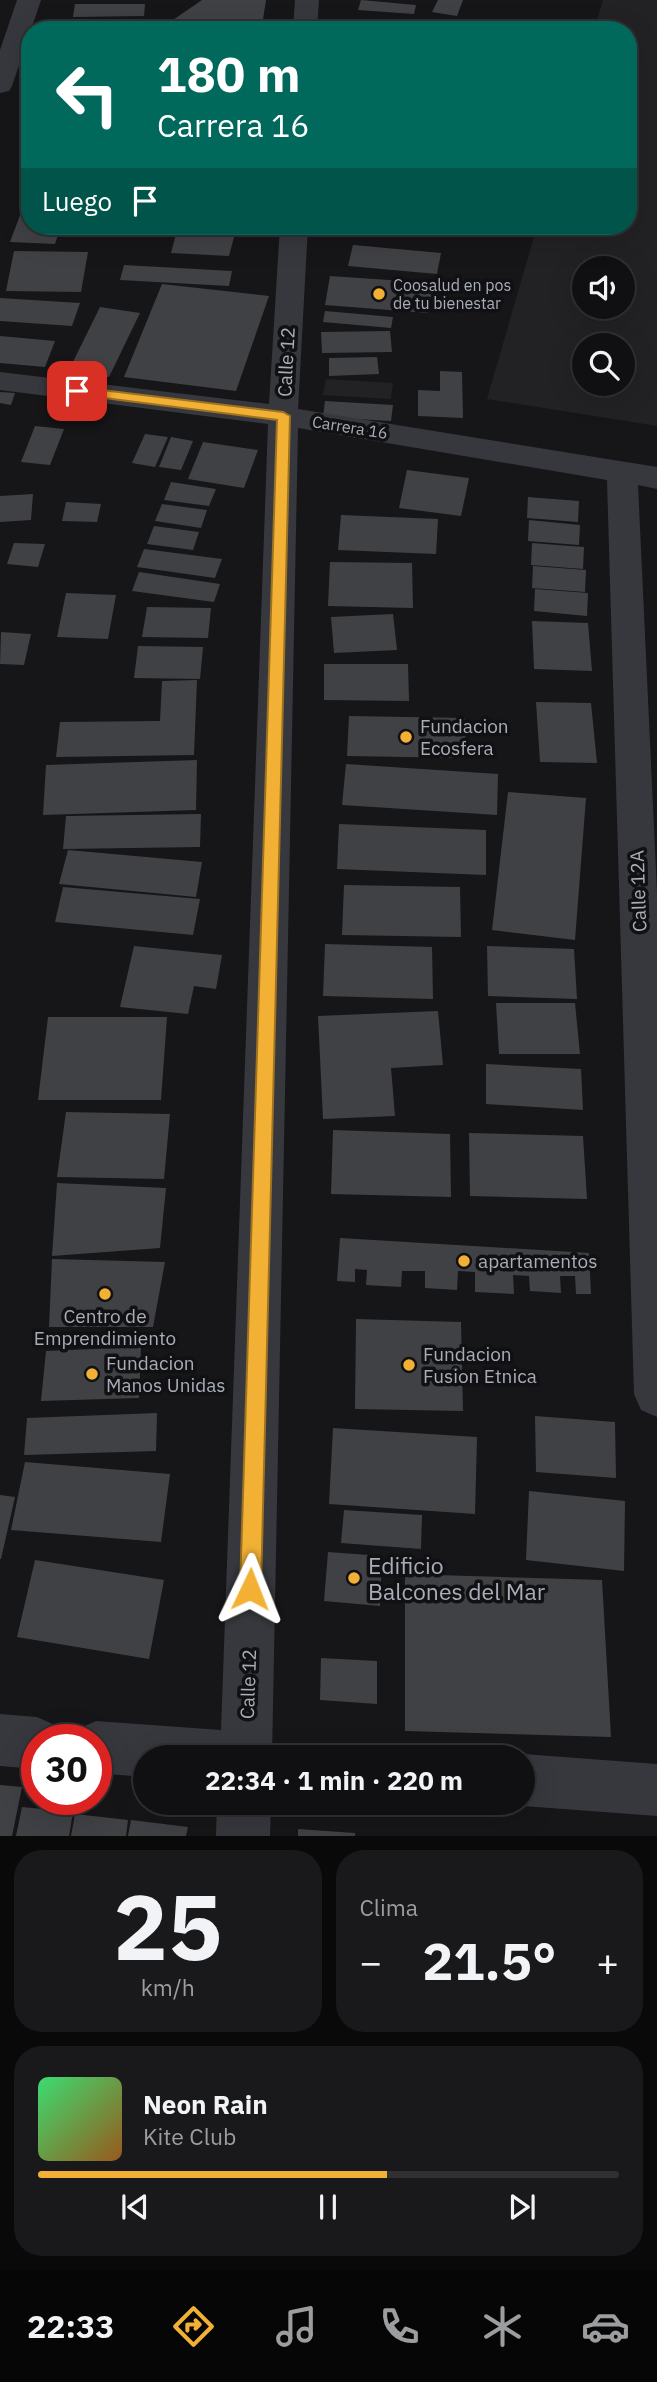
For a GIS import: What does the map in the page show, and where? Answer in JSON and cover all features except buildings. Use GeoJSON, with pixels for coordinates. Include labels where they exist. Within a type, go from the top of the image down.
{"type":"FeatureCollection","features":[{"type":"Feature","properties":{"kind":"street"},"geometry":{"type":"LineString","coordinates":[[22,21],[29,0]]}},
{"type":"Feature","properties":{"kind":"street"},"geometry":{"type":"LineString","coordinates":[[306,21],[307,0]]}},
{"type":"Feature","properties":{"kind":"street"},"geometry":{"type":"LineString","coordinates":[[0,86],[21,24]]}},
{"type":"Feature","properties":{"kind":"street","name":"Calle 12"},"geometry":{"type":"LineString","coordinates":[[246,1745],[283,416],[293,235]]}},
{"type":"Feature","properties":{"kind":"street","name":"Carrera 16"},"geometry":{"type":"LineString","coordinates":[[0,382],[283,416],[639,475]]}},
{"type":"Feature","properties":{"kind":"street","name":"Calle 12A"},"geometry":{"type":"LineString","coordinates":[[639,475],[657,1394]]}},
{"type":"Feature","properties":{"kind":"street"},"geometry":{"type":"LineString","coordinates":[[0,1740],[21,1742]]}},
{"type":"Feature","properties":{"kind":"street"},"geometry":{"type":"LineString","coordinates":[[112,1748],[133,1750]]}},
{"type":"Feature","properties":{"kind":"street"},"geometry":{"type":"LineString","coordinates":[[535,1781],[657,1790]]}},
{"type":"Feature","properties":{"kind":"street"},"geometry":{"type":"LineString","coordinates":[[243,1836],[244,1815]]}},
{"type":"Feature","properties":{"kind":"shaded area"},"geometry":{"type":"Polygon","coordinates":[[[603,0],[657,0],[657,426],[487,399],[534,235],[637,235],[637,21],[597,21],[603,0]]]}},
{"type":"Feature","properties":{"kind":"shaded area"},"geometry":{"type":"Polygon","coordinates":[[[326,379],[393,383],[391,399],[323,395],[326,379]]]}},
{"type":"Feature","properties":{"kind":"place","name":"Coosalud en pos de tu bienestar"},"geometry":{"type":"Point","coordinates":[379,294]}},
{"type":"Feature","properties":{"kind":"place","name":"Fundacion Ecosfera"},"geometry":{"type":"Point","coordinates":[406,737]}},
{"type":"Feature","properties":{"kind":"place","name":"apartamentos"},"geometry":{"type":"Point","coordinates":[464,1261]}},
{"type":"Feature","properties":{"kind":"place","name":"Centro de Emprendimiento"},"geometry":{"type":"Point","coordinates":[105,1294]}},
{"type":"Feature","properties":{"kind":"place","name":"Fundacion Fusion Etnica"},"geometry":{"type":"Point","coordinates":[409,1365]}},
{"type":"Feature","properties":{"kind":"place","name":"Fundacion Manos Unidas"},"geometry":{"type":"Point","coordinates":[92,1374]}},
{"type":"Feature","properties":{"kind":"place","name":"Edificio Balcones del Mar"},"geometry":{"type":"Point","coordinates":[354,1578]}},
{"type":"Feature","properties":{"kind":"route"},"geometry":{"type":"LineString","coordinates":[[77,391],[283,416],[250,1589]]}}]}
